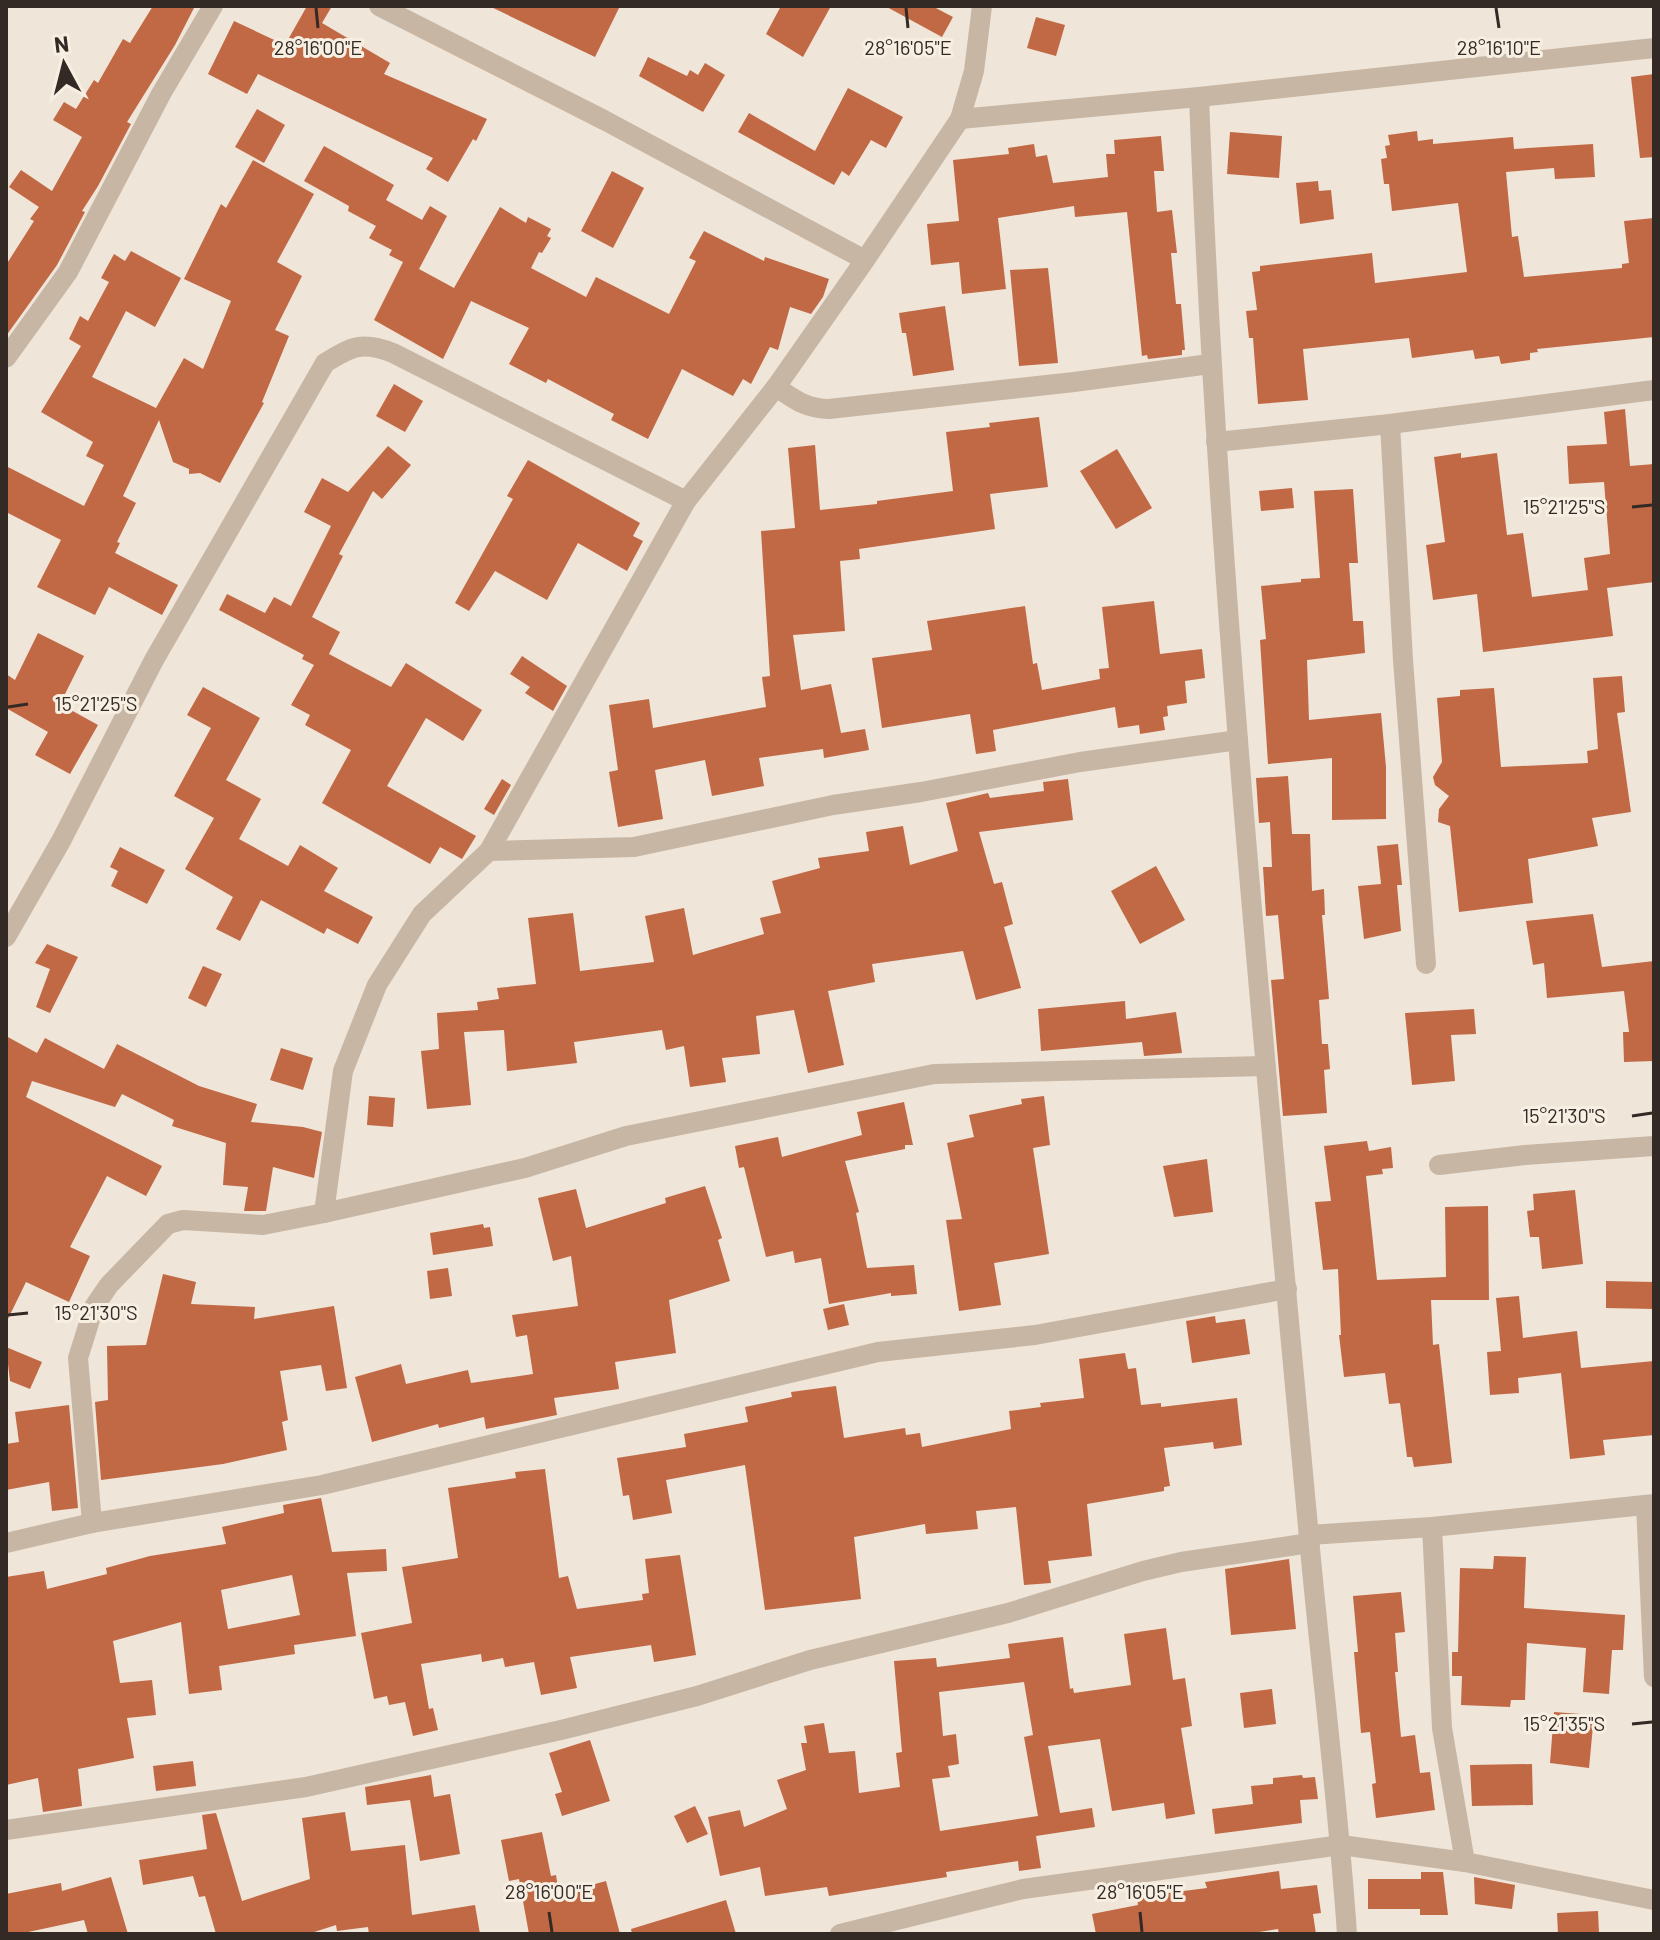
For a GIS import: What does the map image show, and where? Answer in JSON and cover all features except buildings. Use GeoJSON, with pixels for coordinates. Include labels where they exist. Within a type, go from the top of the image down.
{"type":"FeatureCollection","features":[{"type":"Feature","properties":{"kind":"street"},"geometry":{"type":"LineString","coordinates":[[6,358],[68,272],[161,94],[213,6]]}},
{"type":"Feature","properties":{"kind":"street"},"geometry":{"type":"LineString","coordinates":[[379,6],[617,127],[865,260]]}},
{"type":"Feature","properties":{"kind":"street"},"geometry":{"type":"LineString","coordinates":[[324,1213],[343,1071],[377,985],[422,914],[489,851],[686,501],[776,387],[960,119],[974,71],[982,6]]}},
{"type":"Feature","properties":{"kind":"street"},"geometry":{"type":"LineString","coordinates":[[960,119],[1199,97],[1654,48]]}},
{"type":"Feature","properties":{"kind":"street"},"geometry":{"type":"LineString","coordinates":[[1199,97],[1210,364],[1238,740],[1265,1066],[1347,1934]]}},
{"type":"Feature","properties":{"kind":"street"},"geometry":{"type":"LineString","coordinates":[[6,937],[61,841],[154,660],[325,363],[348,349],[371,344],[686,501]]}},
{"type":"Feature","properties":{"kind":"street"},"geometry":{"type":"LineString","coordinates":[[776,387],[814,409],[829,409],[1210,364]]}},
{"type":"Feature","properties":{"kind":"street"},"geometry":{"type":"LineString","coordinates":[[1216,442],[1390,424],[1654,390]]}},
{"type":"Feature","properties":{"kind":"street"},"geometry":{"type":"LineString","coordinates":[[1390,424],[1403,660],[1426,964]]}},
{"type":"Feature","properties":{"kind":"street"},"geometry":{"type":"LineString","coordinates":[[489,851],[634,847],[833,805],[1080,762],[1238,740]]}},
{"type":"Feature","properties":{"kind":"street"},"geometry":{"type":"LineString","coordinates":[[92,1523],[78,1358],[94,1307],[109,1285],[168,1224],[183,1220],[263,1225],[499,1175],[626,1136],[934,1074],[1265,1066]]}},
{"type":"Feature","properties":{"kind":"street"},"geometry":{"type":"LineString","coordinates":[[1439,1165],[1654,1146]]}},
{"type":"Feature","properties":{"kind":"street"},"geometry":{"type":"LineString","coordinates":[[6,1543],[92,1523],[322,1485],[878,1352],[1035,1335],[1287,1289]]}},
{"type":"Feature","properties":{"kind":"street"},"geometry":{"type":"LineString","coordinates":[[6,1830],[306,1787],[561,1730],[667,1704],[810,1660],[1008,1613],[1181,1562],[1309,1539],[1650,1505],[1654,1677]]}},
{"type":"Feature","properties":{"kind":"street"},"geometry":{"type":"LineString","coordinates":[[1432,1527],[1442,1728],[1465,1862]]}},
{"type":"Feature","properties":{"kind":"street"},"geometry":{"type":"LineString","coordinates":[[840,1934],[1023,1889],[1341,1845],[1465,1862],[1654,1900]]}}]}
